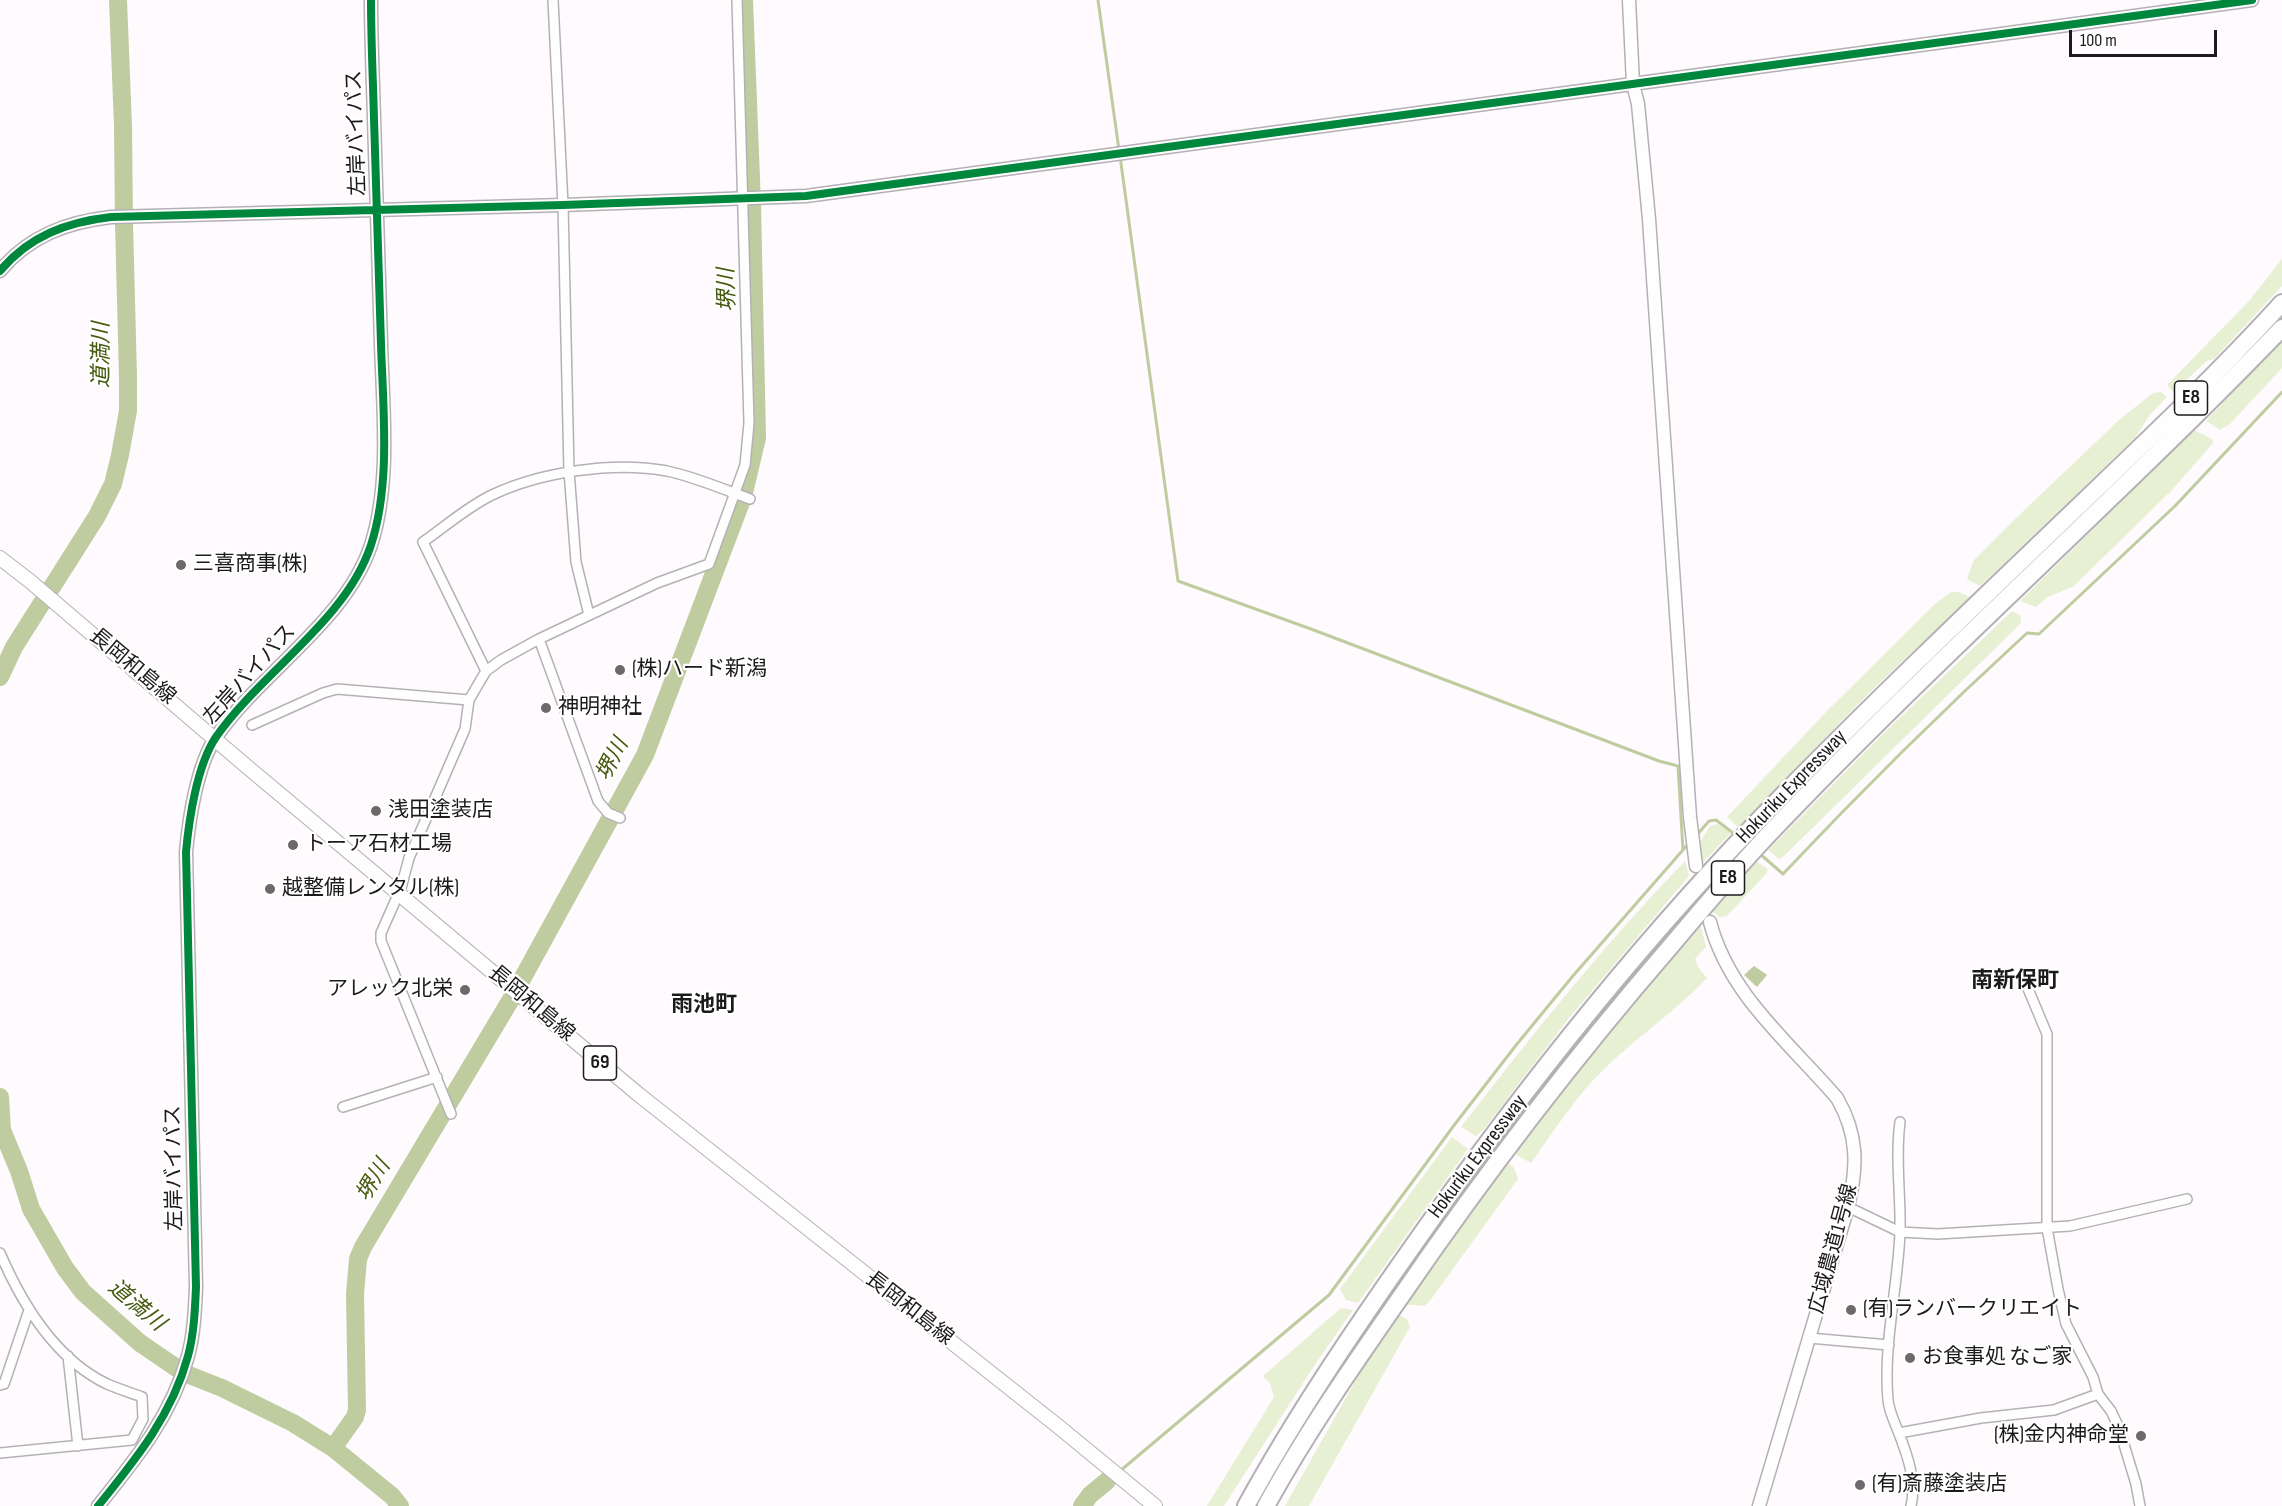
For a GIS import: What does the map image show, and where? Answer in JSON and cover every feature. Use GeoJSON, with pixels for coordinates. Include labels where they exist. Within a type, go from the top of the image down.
{"type":"FeatureCollection","features":[{"type":"Feature","properties":{"kind":"highway","name":"Hokuriku Expressway"},"geometry":{"type":"LineString","coordinates":[[1246,1506],[1321,1381],[1436,1213],[1551,1060],[1664,925],[1777,801],[1835,742],[2193,396],[2282,303]]}},
{"type":"Feature","properties":{"kind":"highway","name":"Hokuriku Expressway"},"geometry":{"type":"LineString","coordinates":[[1266,1506],[1329,1400],[1490,1170],[1607,1019],[1728,878],[1883,718],[2125,485],[2282,327]]}},
{"type":"Feature","properties":{"kind":"main road","name":"長岡和島線"},"geometry":{"type":"LineString","coordinates":[[2,564],[31,582],[399,892],[449,937],[726,1166],[1155,1506]]}},
{"type":"Feature","properties":{"kind":"street","name":"左岸バイパス"},"geometry":{"type":"LineString","coordinates":[[98,1506],[140,1454],[165,1416],[178,1390],[189,1354],[194,1319],[196,1287],[186,852],[188,824],[195,795],[215,739],[266,680],[340,603],[362,566],[378,518],[383,469],[371,0]]}},
{"type":"Feature","properties":{"kind":"street"},"geometry":{"type":"LineString","coordinates":[[554,0],[563,206],[569,471],[576,562],[589,615]]}},
{"type":"Feature","properties":{"kind":"street"},"geometry":{"type":"LineString","coordinates":[[452,1114],[381,941],[381,933],[399,892],[409,858],[465,729],[469,700],[486,671],[501,660],[539,639],[657,583],[709,564],[745,465],[750,438],[737,0]]}},
{"type":"Feature","properties":{"kind":"street"},"geometry":{"type":"LineString","coordinates":[[1629,0],[1633,84],[1638,104],[1649,219],[1690,817],[1696,866]]}},
{"type":"Feature","properties":{"kind":"street"},"geometry":{"type":"LineString","coordinates":[[0,271],[21,250],[53,230],[87,220],[111,217],[563,206],[806,196],[2252,0]]}},
{"type":"Feature","properties":{"kind":"street"},"geometry":{"type":"LineString","coordinates":[[486,671],[423,542],[460,514],[492,495],[569,471],[631,467],[669,471],[750,499]]}},
{"type":"Feature","properties":{"kind":"street"},"geometry":{"type":"LineString","coordinates":[[539,639],[598,801],[608,813],[621,819]]}},
{"type":"Feature","properties":{"kind":"street"},"geometry":{"type":"LineString","coordinates":[[252,725],[337,689],[469,700]]}},
{"type":"Feature","properties":{"kind":"street","name":"広域農道1号線"},"geometry":{"type":"LineString","coordinates":[[1710,922],[1714,938],[1727,967],[1743,993],[1837,1098],[1848,1116],[1855,1160],[1854,1185],[1848,1207],[1759,1506]]}},
{"type":"Feature","properties":{"kind":"street"},"geometry":{"type":"LineString","coordinates":[[2026,984],[2046,1035],[2047,1228],[2066,1324],[2093,1377],[2098,1394],[2111,1411],[2119,1428],[2136,1484],[2140,1506]]}},
{"type":"Feature","properties":{"kind":"street"},"geometry":{"type":"LineString","coordinates":[[343,1107],[437,1077]]}},
{"type":"Feature","properties":{"kind":"street"},"geometry":{"type":"LineString","coordinates":[[1900,1122],[1897,1141],[1900,1232],[1890,1345],[1888,1402],[1908,1456],[1912,1478],[1911,1506]]}},
{"type":"Feature","properties":{"kind":"street"},"geometry":{"type":"LineString","coordinates":[[1848,1207],[1900,1232],[1938,1234],[2070,1226],[2187,1199]]}},
{"type":"Feature","properties":{"kind":"street"},"geometry":{"type":"LineString","coordinates":[[0,1253],[29,1310],[68,1356],[108,1384],[142,1397],[143,1419],[132,1440],[0,1453]]}},
{"type":"Feature","properties":{"kind":"street"},"geometry":{"type":"LineString","coordinates":[[0,1385],[4,1384],[29,1310]]}},
{"type":"Feature","properties":{"kind":"street"},"geometry":{"type":"LineString","coordinates":[[1809,1338],[1890,1345]]}},
{"type":"Feature","properties":{"kind":"street"},"geometry":{"type":"LineString","coordinates":[[68,1356],[78,1446]]}},
{"type":"Feature","properties":{"kind":"street"},"geometry":{"type":"LineString","coordinates":[[1899,1433],[1981,1418],[2054,1410],[2098,1394]]}},
{"type":"Feature","properties":{"kind":"shaded area"},"geometry":{"type":"Polygon","coordinates":[[[2282,259],[2282,286],[2214,359],[2207,361],[2173,392],[2167,385],[2249,301],[2282,259]]]}},
{"type":"Feature","properties":{"kind":"shaded area"},"geometry":{"type":"Polygon","coordinates":[[[2282,340],[2282,368],[2230,424],[2220,430],[2206,421],[2282,340]]]}},
{"type":"Feature","properties":{"kind":"shaded area"},"geometry":{"type":"Polygon","coordinates":[[[2161,392],[2167,397],[2149,416],[2135,438],[1980,586],[1967,579],[1974,560],[2014,520],[2119,420],[2153,393],[2161,392]]]}},
{"type":"Feature","properties":{"kind":"shaded area"},"geometry":{"type":"Polygon","coordinates":[[[2194,430],[2212,439],[2213,443],[2172,490],[2074,586],[2048,597],[2036,607],[2020,601],[2194,430]]]}},
{"type":"Feature","properties":{"kind":"shaded area"},"geometry":{"type":"Polygon","coordinates":[[[1951,592],[1959,592],[1970,597],[1870,692],[1738,827],[1727,817],[1826,712],[1935,604],[1951,592]]]}},
{"type":"Feature","properties":{"kind":"shaded area"},"geometry":{"type":"Polygon","coordinates":[[[2012,611],[2020,615],[2021,623],[1784,856],[1779,859],[1768,850],[1884,733],[2012,611]]]}},
{"type":"Feature","properties":{"kind":"shaded area"},"geometry":{"type":"Polygon","coordinates":[[[1718,824],[1731,833],[1703,862],[1699,844],[1710,826],[1718,824]]]}},
{"type":"Feature","properties":{"kind":"shaded area"},"geometry":{"type":"Polygon","coordinates":[[[1685,861],[1689,876],[1569,1018],[1484,1129],[1476,1136],[1461,1127],[1569,991],[1685,861]]]}},
{"type":"Feature","properties":{"kind":"shaded area"},"geometry":{"type":"Polygon","coordinates":[[[1756,861],[1768,869],[1766,874],[1727,916],[1720,917],[1713,912],[1713,907],[1756,861]]]}},
{"type":"Feature","properties":{"kind":"shaded area"},"geometry":{"type":"Polygon","coordinates":[[[1701,927],[1706,947],[1695,959],[1707,978],[1594,1079],[1531,1163],[1511,1152],[1692,933],[1701,927]]]}},
{"type":"Feature","properties":{"kind":"shaded area"},"geometry":{"type":"Polygon","coordinates":[[[1754,966],[1767,975],[1757,987],[1744,975],[1754,966]]]}},
{"type":"Feature","properties":{"kind":"shaded area"},"geometry":{"type":"Polygon","coordinates":[[[1452,1137],[1468,1149],[1358,1303],[1346,1300],[1340,1289],[1452,1137]]]}},
{"type":"Feature","properties":{"kind":"shaded area"},"geometry":{"type":"Polygon","coordinates":[[[1507,1162],[1514,1168],[1518,1179],[1432,1298],[1425,1306],[1401,1304],[1507,1162]]]}},
{"type":"Feature","properties":{"kind":"shaded area"},"geometry":{"type":"Polygon","coordinates":[[[1341,1308],[1353,1310],[1224,1506],[1207,1506],[1274,1397],[1270,1383],[1263,1376],[1341,1308]]]}},
{"type":"Feature","properties":{"kind":"shaded area"},"geometry":{"type":"Polygon","coordinates":[[[1398,1315],[1407,1319],[1410,1327],[1309,1506],[1285,1506],[1379,1339],[1398,1315]]]}},
{"type":"Feature","properties":{"kind":"waterway","name":"道満川"},"geometry":{"type":"LineString","coordinates":[[0,677],[14,647],[97,516],[113,484],[128,411],[123,126],[118,0]]}},
{"type":"Feature","properties":{"kind":"waterway","name":"堺川"},"geometry":{"type":"LineString","coordinates":[[333,1448],[355,1417],[357,1410],[355,1294],[358,1259],[363,1247],[510,1001],[645,755],[743,497],[757,438],[752,204],[744,0]]}},
{"type":"Feature","properties":{"kind":"waterway"},"geometry":{"type":"LineString","coordinates":[[1098,0],[1119,150]]}},
{"type":"Feature","properties":{"kind":"waterway"},"geometry":{"type":"LineString","coordinates":[[1120,156],[1178,581],[1659,761],[1678,766],[1683,850]]}},
{"type":"Feature","properties":{"kind":"waterway"},"geometry":{"type":"LineString","coordinates":[[1759,853],[1783,874],[1873,781],[1996,662],[2027,633],[2039,634],[2175,506],[2282,392]]}},
{"type":"Feature","properties":{"kind":"waterway"},"geometry":{"type":"LineString","coordinates":[[1696,836],[1709,821],[1716,820],[1737,836]]}},
{"type":"Feature","properties":{"kind":"waterway"},"geometry":{"type":"LineString","coordinates":[[1120,1471],[1329,1295],[1517,1044],[1689,843]]}},
{"type":"Feature","properties":{"kind":"waterway","name":"道満川"},"geometry":{"type":"LineString","coordinates":[[0,1097],[2,1130],[19,1171],[31,1209],[65,1268],[83,1292],[140,1343],[184,1373],[222,1388],[293,1423],[333,1448],[392,1496],[400,1506]]}},
{"type":"Feature","properties":{"kind":"waterway"},"geometry":{"type":"LineString","coordinates":[[1082,1506],[1090,1495],[1107,1481]]}},
{"type":"Feature","properties":{"kind":"cycle path"},"geometry":{"type":"LineString","coordinates":[[98,1506],[126,1471],[163,1417],[181,1377],[193,1331],[196,1287],[186,852],[199,777],[209,749],[235,713],[323,622],[343,598],[359,572],[371,545],[377,521],[383,471],[384,420],[371,0]]}},
{"type":"Feature","properties":{"kind":"cycle path"},"geometry":{"type":"LineString","coordinates":[[0,271],[23,248],[50,233],[79,223],[111,217],[806,196],[2252,0]]}},
{"type":"Feature","properties":{"kind":"place","name":"三喜商事(株)"},"geometry":{"type":"Point","coordinates":[181,565]}},
{"type":"Feature","properties":{"kind":"place","name":"(株)ハード新潟"},"geometry":{"type":"Point","coordinates":[620,670]}},
{"type":"Feature","properties":{"kind":"place","name":"神明神社"},"geometry":{"type":"Point","coordinates":[546,708]}},
{"type":"Feature","properties":{"kind":"place","name":"浅田塗装店"},"geometry":{"type":"Point","coordinates":[376,811]}},
{"type":"Feature","properties":{"kind":"place","name":"トーア石材工場"},"geometry":{"type":"Point","coordinates":[293,845]}},
{"type":"Feature","properties":{"kind":"place","name":"越整備レンタル(株)"},"geometry":{"type":"Point","coordinates":[270,889]}},
{"type":"Feature","properties":{"kind":"place","name":"アレック北栄"},"geometry":{"type":"Point","coordinates":[465,990]}},
{"type":"Feature","properties":{"kind":"place","name":"(有)ランバークリエイト"},"geometry":{"type":"Point","coordinates":[1851,1310]}},
{"type":"Feature","properties":{"kind":"place","name":"お食事処 なご家"},"geometry":{"type":"Point","coordinates":[1910,1358]}},
{"type":"Feature","properties":{"kind":"place","name":"(株)金内神命堂"},"geometry":{"type":"Point","coordinates":[2141,1436]}},
{"type":"Feature","properties":{"kind":"place","name":"(有)斎藤塗装店"},"geometry":{"type":"Point","coordinates":[1860,1485]}},
{"type":"Feature","properties":{"kind":"district","name":"南新保町"},"geometry":{"type":"Point","coordinates":[2015,981]}},
{"type":"Feature","properties":{"kind":"district","name":"雨池町"},"geometry":{"type":"Point","coordinates":[704,1005]}}]}
